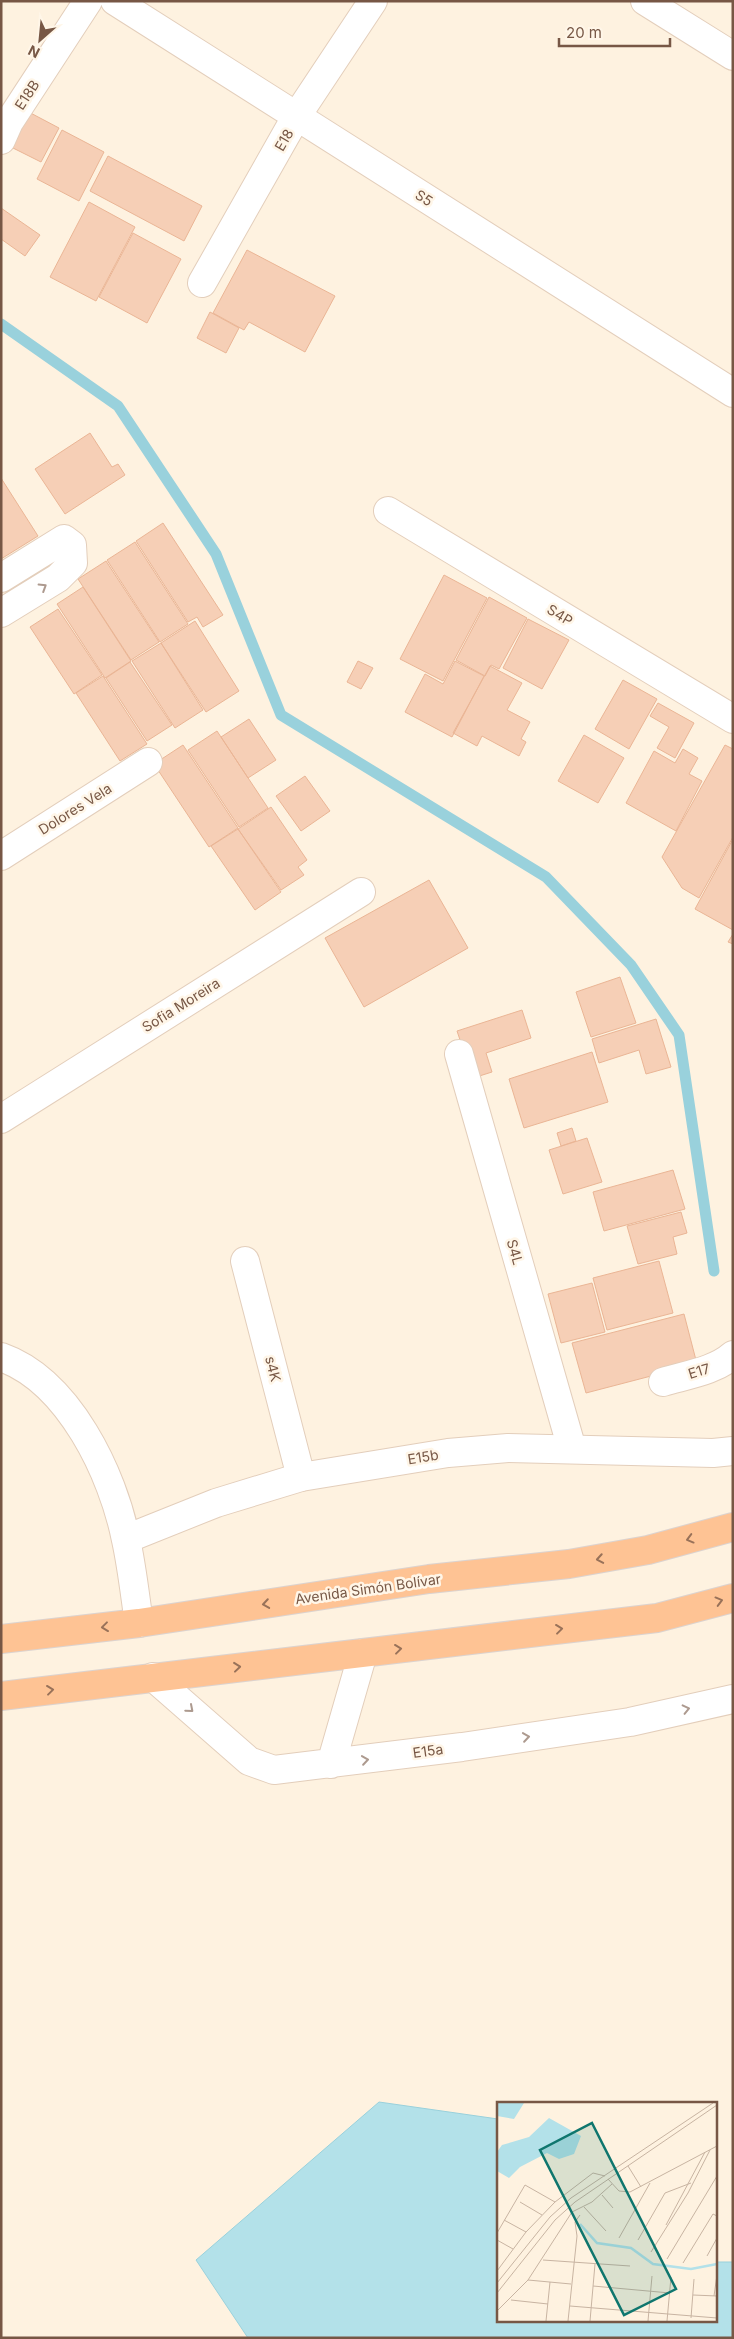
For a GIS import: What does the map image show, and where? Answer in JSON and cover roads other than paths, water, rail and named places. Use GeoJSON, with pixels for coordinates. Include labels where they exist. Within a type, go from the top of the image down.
{"type":"FeatureCollection","features":[{"type":"Feature","properties":{"kind":"highway","name":"Avenida Simón Bolívar"},"geometry":{"type":"LineString","coordinates":[[1,1639],[139,1623],[429,1579],[569,1564],[648,1550],[733,1527]]}},
{"type":"Feature","properties":{"kind":"highway"},"geometry":{"type":"LineString","coordinates":[[1,1696],[657,1618],[733,1598]]}},
{"type":"Feature","properties":{"kind":"street","name":"E18B"},"geometry":{"type":"LineString","coordinates":[[1,140],[9,122],[88,1]]}},
{"type":"Feature","properties":{"kind":"street","name":"S5"},"geometry":{"type":"LineString","coordinates":[[115,1],[733,393]]}},
{"type":"Feature","properties":{"kind":"street","name":"E18"},"geometry":{"type":"LineString","coordinates":[[202,283],[296,117],[373,1]]}},
{"type":"Feature","properties":{"kind":"street"},"geometry":{"type":"LineString","coordinates":[[645,1],[733,56]]}},
{"type":"Feature","properties":{"kind":"street","name":"S4P"},"geometry":{"type":"LineString","coordinates":[[388,511],[733,719]]}},
{"type":"Feature","properties":{"kind":"street"},"geometry":{"type":"LineString","coordinates":[[1,578],[64,539],[72,545],[73,563],[58,578],[1,613]]}},
{"type":"Feature","properties":{"kind":"street","name":"Dolores Vela"},"geometry":{"type":"LineString","coordinates":[[1,856],[148,762]]}},
{"type":"Feature","properties":{"kind":"street","name":"Sofia Moreira"},"geometry":{"type":"LineString","coordinates":[[1,1119],[360,892]]}},
{"type":"Feature","properties":{"kind":"street","name":"S4L"},"geometry":{"type":"LineString","coordinates":[[459,1054],[572,1449]]}},
{"type":"Feature","properties":{"kind":"street","name":"s4K"},"geometry":{"type":"LineString","coordinates":[[245,1261],[301,1477]]}},
{"type":"Feature","properties":{"kind":"street","name":"E17"},"geometry":{"type":"LineString","coordinates":[[663,1382],[726,1362],[733,1355]]}},
{"type":"Feature","properties":{"kind":"street"},"geometry":{"type":"LineString","coordinates":[[1,1357],[14,1362],[44,1382],[79,1425],[108,1485],[126,1539],[139,1623]]}},
{"type":"Feature","properties":{"kind":"street","name":"E15b"},"geometry":{"type":"LineString","coordinates":[[126,1539],[207,1506],[301,1477],[448,1453],[508,1448],[713,1453],[733,1451]]}},
{"type":"Feature","properties":{"kind":"street"},"geometry":{"type":"LineString","coordinates":[[331,1764],[363,1653]]}},
{"type":"Feature","properties":{"kind":"street","name":"E15a"},"geometry":{"type":"LineString","coordinates":[[153,1677],[249,1761],[274,1770],[331,1764],[630,1722],[733,1699]]}},
{"type":"Feature","properties":{"kind":"water"},"geometry":{"type":"Polygon","coordinates":[[[379,2102],[497,2119],[497,2322],[716,2322],[716,2262],[733,2262],[733,2338],[248,2338],[196,2260],[379,2102]]]}},
{"type":"Feature","properties":{"kind":"waterway"},"geometry":{"type":"LineString","coordinates":[[1,324],[118,406],[216,554],[281,715],[546,877],[631,965],[679,1035],[714,1271]]}}]}
